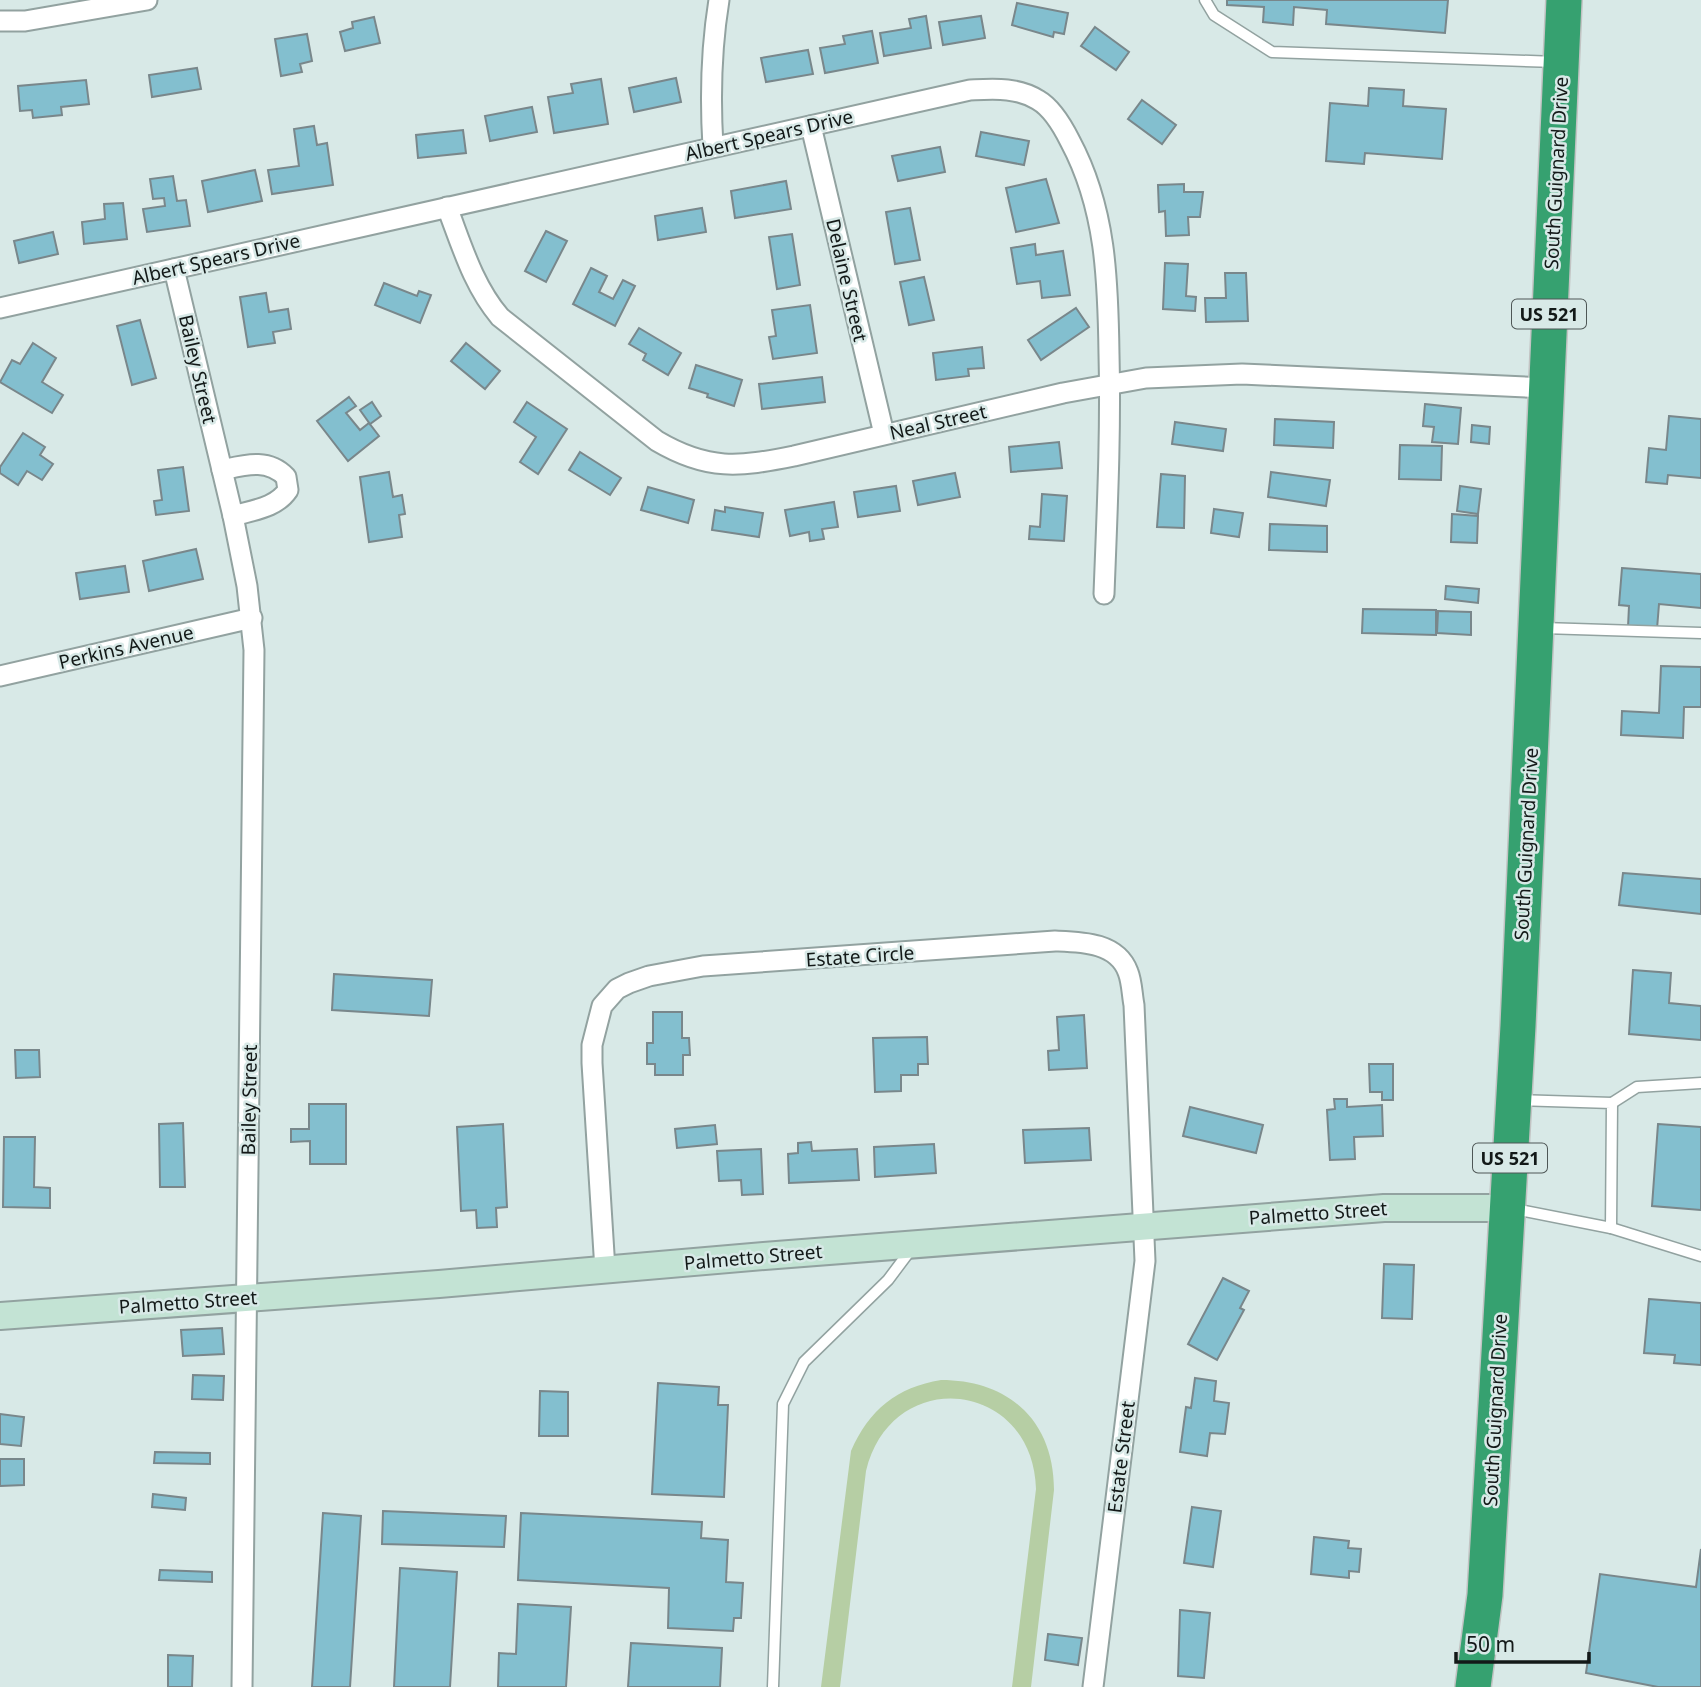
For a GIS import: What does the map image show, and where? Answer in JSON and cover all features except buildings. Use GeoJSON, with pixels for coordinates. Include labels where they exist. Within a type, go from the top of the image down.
{"type":"FeatureCollection","features":[{"type":"Feature","properties":{"kind":"highway","name":"South Guignard Drive"},"geometry":{"type":"LineString","coordinates":[[1473,1687],[1485,1595],[1513,1100],[1564,0]]}},
{"type":"Feature","properties":{"kind":"street"},"geometry":{"type":"LineString","coordinates":[[0,21],[38,19],[147,0]]}},
{"type":"Feature","properties":{"kind":"street"},"geometry":{"type":"LineString","coordinates":[[713,147],[713,47],[719,0]]}},
{"type":"Feature","properties":{"kind":"street","name":"Albert Spears Drive"},"geometry":{"type":"LineString","coordinates":[[0,308],[970,90],[1007,89],[1025,93],[1040,101],[1066,133],[1096,203],[1103,239],[1110,302],[1104,594]]}},
{"type":"Feature","properties":{"kind":"street","name":"Delaine Street"},"geometry":{"type":"LineString","coordinates":[[811,125],[884,434]]}},
{"type":"Feature","properties":{"kind":"street","name":"Neal Street"},"geometry":{"type":"LineString","coordinates":[[447,207],[473,275],[482,293],[500,317],[670,448],[712,464],[752,464],[1146,377],[1218,374],[1546,388]]}},
{"type":"Feature","properties":{"kind":"street","name":"Bailey Street"},"geometry":{"type":"LineString","coordinates":[[174,269],[233,516],[252,618],[254,650],[243,1687]]}},
{"type":"Feature","properties":{"kind":"street"},"geometry":{"type":"LineString","coordinates":[[222,470],[262,464],[274,467],[286,477],[288,490],[282,499],[233,516]]}},
{"type":"Feature","properties":{"kind":"street","name":"Perkins Avenue"},"geometry":{"type":"LineString","coordinates":[[0,676],[252,618]]}},
{"type":"Feature","properties":{"kind":"street","name":"Estate Circle"},"geometry":{"type":"LineString","coordinates":[[605,1270],[592,1063],[592,1045],[601,1006],[617,989],[629,983],[649,976],[703,966],[1055,941],[1097,944],[1109,951],[1128,969],[1131,980],[1144,1226]]}},
{"type":"Feature","properties":{"kind":"street","name":"Palmetto Street"},"geometry":{"type":"LineString","coordinates":[[0,1316],[439,1284],[1384,1208],[1507,1208]]}},
{"type":"Feature","properties":{"kind":"street","name":"Estate Street"},"geometry":{"type":"LineString","coordinates":[[1093,1687],[1145,1261],[1144,1226]]}},
{"type":"Feature","properties":{"kind":"lane"},"geometry":{"type":"LineString","coordinates":[[1205,0],[1214,15],[1272,52],[1561,62]]}},
{"type":"Feature","properties":{"kind":"lane"},"geometry":{"type":"LineString","coordinates":[[1535,628],[1701,633]]}},
{"type":"Feature","properties":{"kind":"lane"},"geometry":{"type":"LineString","coordinates":[[1513,1100],[1612,1103],[1637,1087],[1701,1083]]}},
{"type":"Feature","properties":{"kind":"lane"},"geometry":{"type":"LineString","coordinates":[[1611,1228],[1612,1103]]}},
{"type":"Feature","properties":{"kind":"lane"},"geometry":{"type":"LineString","coordinates":[[1507,1208],[1611,1228],[1701,1256]]}},
{"type":"Feature","properties":{"kind":"lane"},"geometry":{"type":"LineString","coordinates":[[773,1687],[783,1404],[804,1363],[888,1280],[914,1244]]}},
{"type":"Feature","properties":{"kind":"green space"},"geometry":{"type":"Polygon","coordinates":[[[941,1380],[987,1387],[1007,1397],[1023,1409],[1046,1444],[1052,1465],[1054,1490],[1031,1687],[1012,1687],[1036,1489],[1029,1453],[1012,1425],[988,1407],[960,1399],[930,1401],[903,1413],[881,1437],[866,1471],[840,1687],[821,1687],[851,1451],[866,1424],[886,1403],[911,1388],[941,1380]]]}}]}
